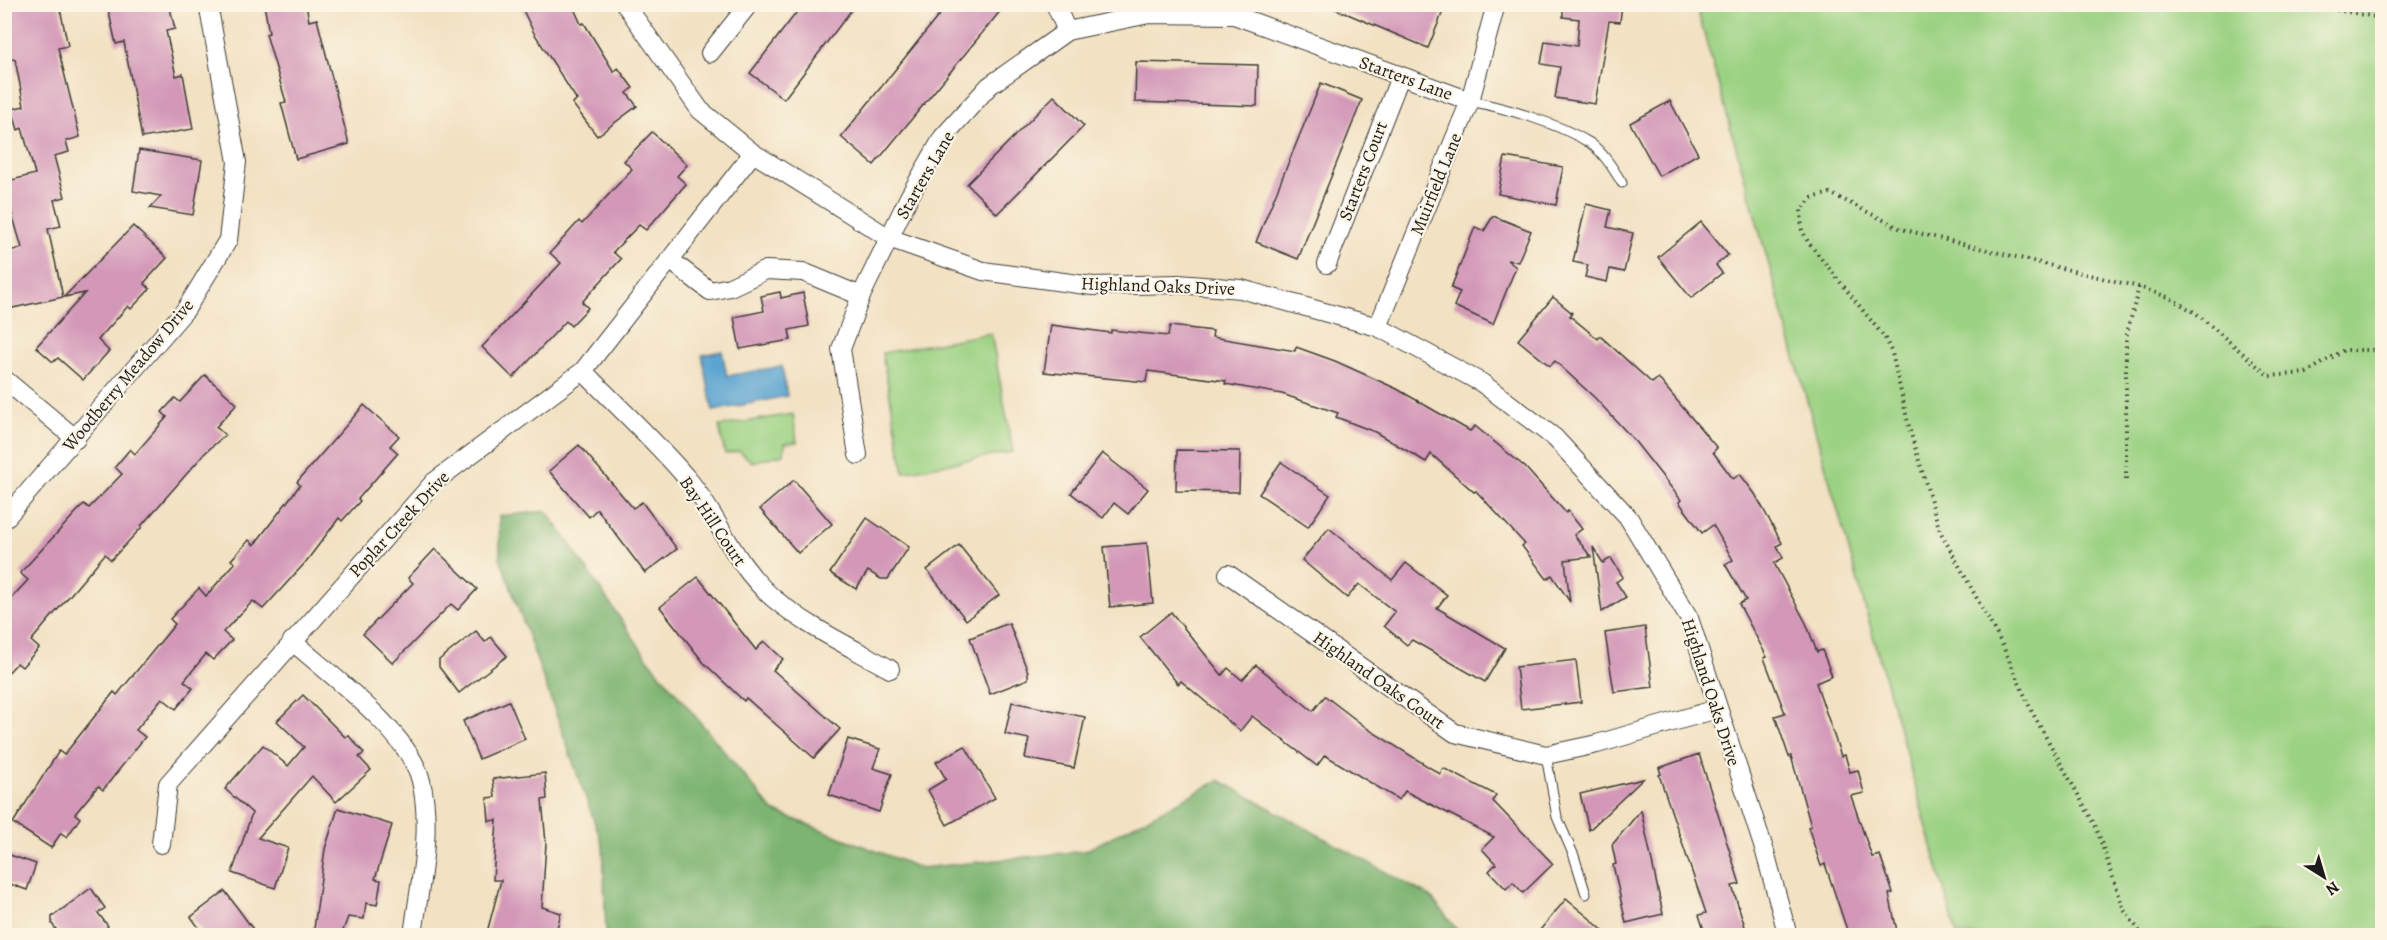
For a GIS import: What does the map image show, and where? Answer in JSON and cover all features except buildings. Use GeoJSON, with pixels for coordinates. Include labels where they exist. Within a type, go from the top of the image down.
{"type":"FeatureCollection","features":[{"type":"Feature","properties":{"kind":"street","name":"Woodberry Meadow Drive"},"geometry":{"type":"LineString","coordinates":[[4,520],[186,309],[228,240],[237,162],[208,4]]}},
{"type":"Feature","properties":{"kind":"street","name":"Highland Oaks Drive"},"geometry":{"type":"LineString","coordinates":[[625,4],[700,110],[753,153],[889,238],[983,271],[1093,286],[1178,284],[1241,289],[1378,327],[1482,383],[1555,438],[1628,517],[1689,618],[1765,852],[1788,936]]}},
{"type":"Feature","properties":{"kind":"street"},"geometry":{"type":"LineString","coordinates":[[710,53],[749,4]]}},
{"type":"Feature","properties":{"kind":"street"},"geometry":{"type":"LineString","coordinates":[[1055,4],[1067,31]]}},
{"type":"Feature","properties":{"kind":"street","name":"Muirfield Lane"},"geometry":{"type":"LineString","coordinates":[[1378,327],[1470,101],[1496,4]]}},
{"type":"Feature","properties":{"kind":"street","name":"Starters Lane"},"geometry":{"type":"LineString","coordinates":[[858,455],[841,349],[861,296],[909,197],[943,137],[989,86],[1067,31],[1149,14],[1234,15],[1470,101]]}},
{"type":"Feature","properties":{"kind":"street","name":"Starters Court"},"geometry":{"type":"LineString","coordinates":[[1327,264],[1400,77]]}},
{"type":"Feature","properties":{"kind":"street","name":"Poplar Creek Drive"},"geometry":{"type":"LineString","coordinates":[[161,844],[168,784],[434,482],[583,371],[753,153]]}},
{"type":"Feature","properties":{"kind":"street"},"geometry":{"type":"LineString","coordinates":[[670,260],[710,291],[730,287],[766,270],[803,272],[861,296]]}},
{"type":"Feature","properties":{"kind":"street","name":"Bay Hill Court"},"geometry":{"type":"LineString","coordinates":[[583,371],[663,451],[692,485],[741,565],[774,598],[813,626],[890,669]]}},
{"type":"Feature","properties":{"kind":"street"},"geometry":{"type":"LineString","coordinates":[[4,379],[76,439]]}},
{"type":"Feature","properties":{"kind":"street","name":"Highland Oaks Court"},"geometry":{"type":"LineString","coordinates":[[1228,574],[1455,734],[1546,755],[1597,744],[1717,709]]}},
{"type":"Feature","properties":{"kind":"street"},"geometry":{"type":"LineString","coordinates":[[292,641],[395,733],[421,779],[426,830],[413,936]]}},
{"type":"Feature","properties":{"kind":"lane"},"geometry":{"type":"LineString","coordinates":[[1470,101],[1496,106],[1590,144],[1610,164],[1622,183]]}},
{"type":"Feature","properties":{"kind":"lane"},"geometry":{"type":"LineString","coordinates":[[1546,755],[1557,817],[1574,856],[1586,894]]}},
{"type":"Feature","properties":{"kind":"path"},"geometry":{"type":"LineString","coordinates":[[2283,4],[2382,18]]}},
{"type":"Feature","properties":{"kind":"path"},"geometry":{"type":"LineString","coordinates":[[2143,936],[2124,910],[2096,827],[2031,710],[2002,644],[1940,531],[1909,427],[1892,353],[1886,338],[1808,242],[1802,230],[1801,210],[1812,198],[1830,193],[1901,229],[2139,287],[2170,298],[2196,313],[2269,376],[2306,373],[2344,350],[2382,350]]}},
{"type":"Feature","properties":{"kind":"path"},"geometry":{"type":"LineString","coordinates":[[2126,479],[2126,337],[2130,312],[2139,287]]}},
{"type":"Feature","properties":{"kind":"green space"},"geometry":{"type":"Polygon","coordinates":[[[1696,5],[2382,5],[2382,935],[1957,935],[1696,5]]]}},
{"type":"Feature","properties":{"kind":"green space"},"geometry":{"type":"Polygon","coordinates":[[[991,333],[1013,452],[904,472],[882,353],[991,333]]]}},
{"type":"Feature","properties":{"kind":"green space"},"geometry":{"type":"Polygon","coordinates":[[[793,414],[797,442],[785,443],[784,454],[752,462],[739,451],[725,454],[719,426],[793,414]]]}},
{"type":"Feature","properties":{"kind":"green space"},"geometry":{"type":"Polygon","coordinates":[[[547,511],[645,655],[773,811],[920,868],[1085,851],[1219,780],[1431,897],[1461,935],[606,935],[603,846],[500,557],[499,516],[547,511]]]}},
{"type":"Feature","properties":{"kind":"water"},"geometry":{"type":"Polygon","coordinates":[[[722,351],[727,376],[782,366],[787,396],[713,411],[702,355],[722,351]]]}}]}
